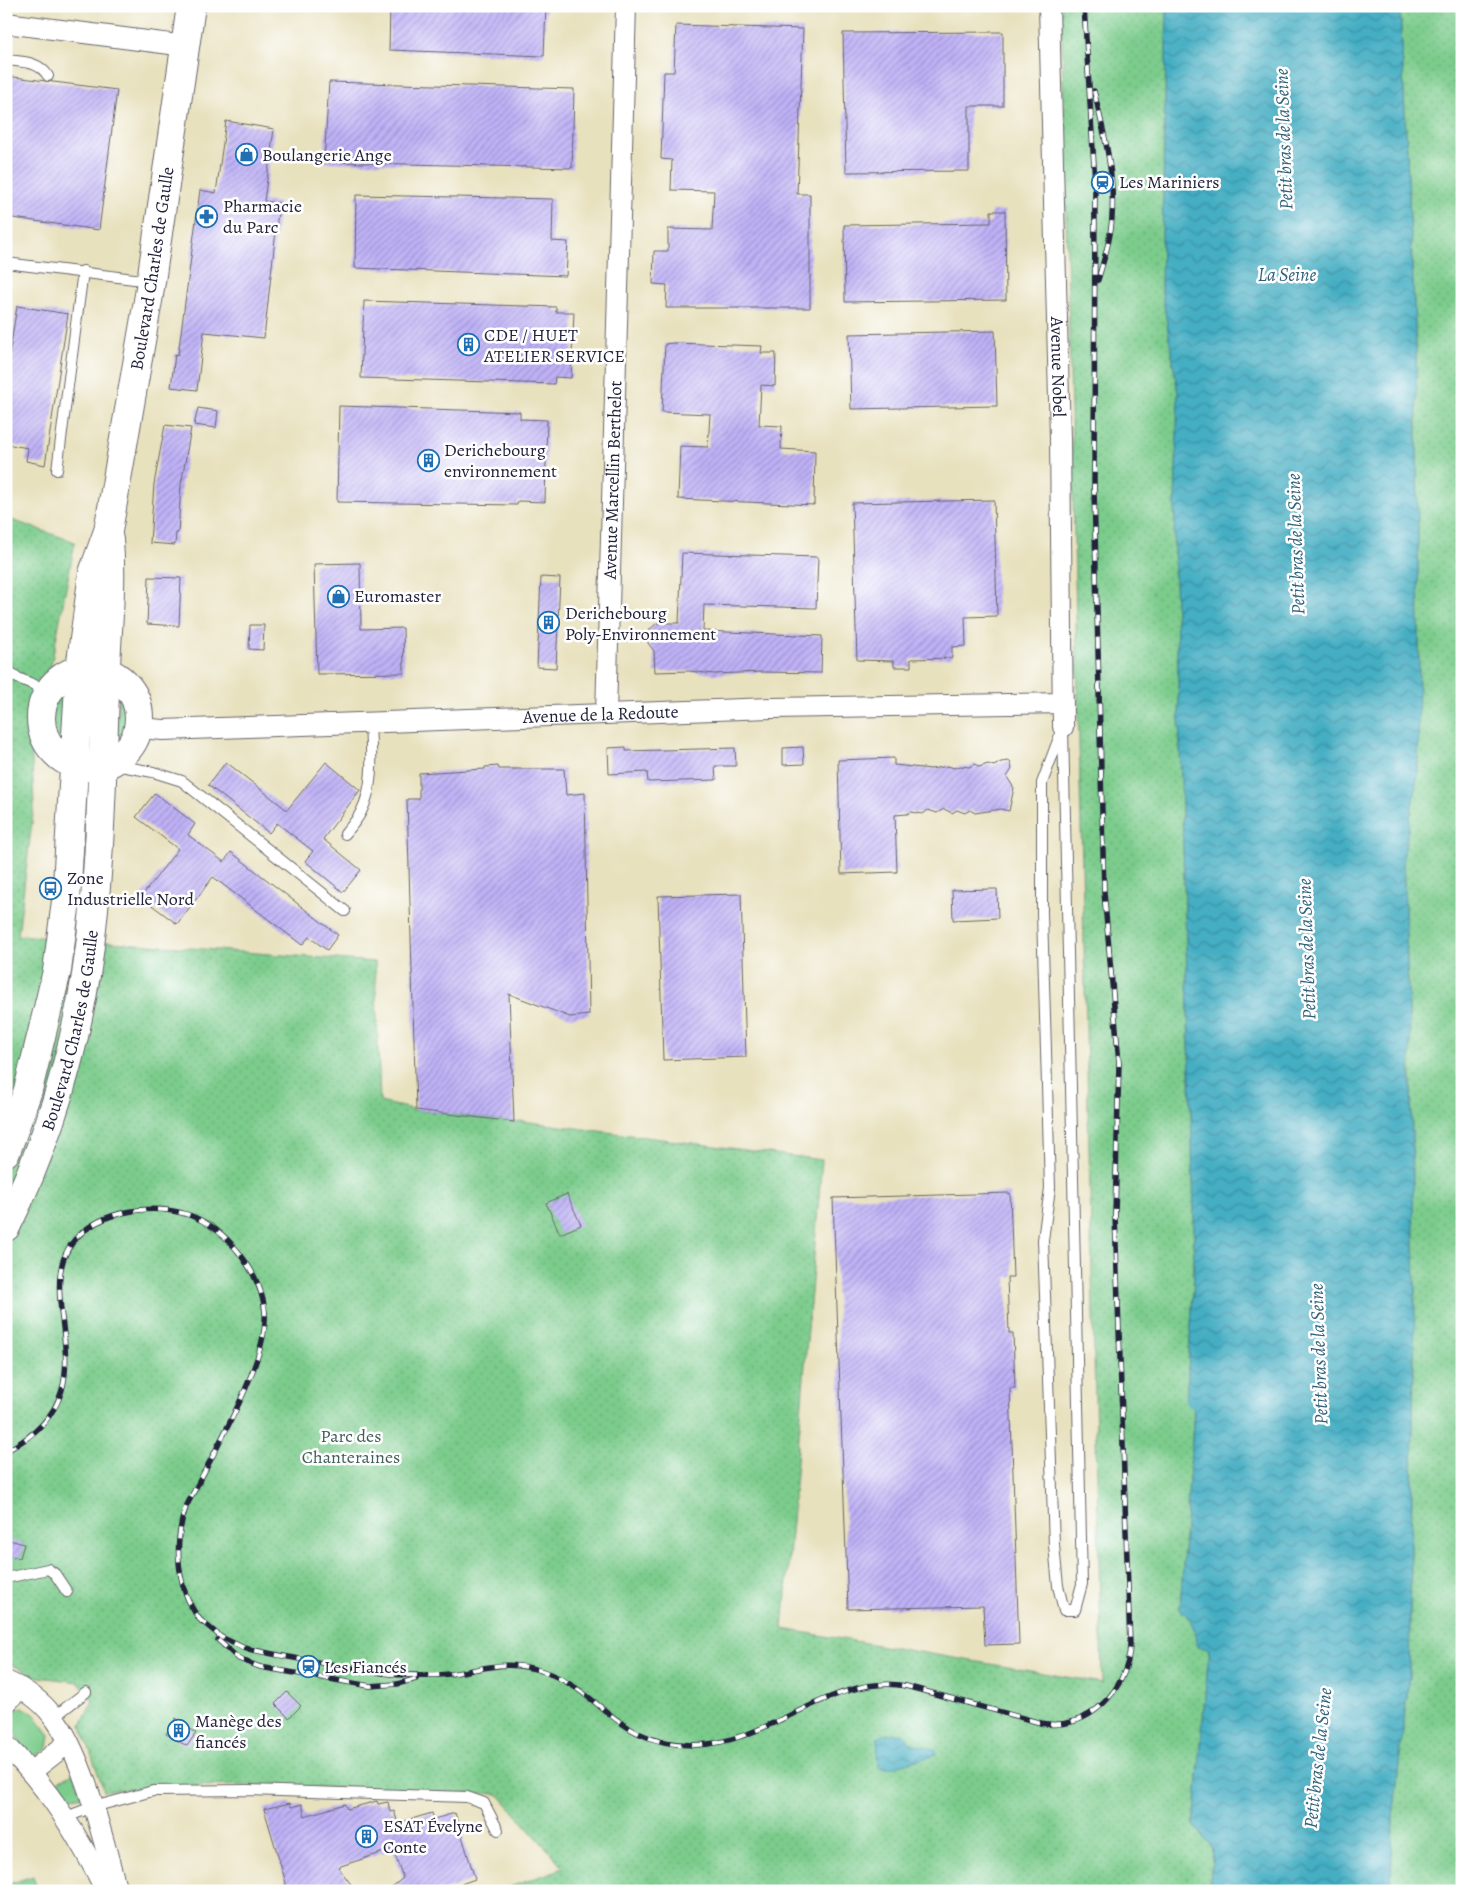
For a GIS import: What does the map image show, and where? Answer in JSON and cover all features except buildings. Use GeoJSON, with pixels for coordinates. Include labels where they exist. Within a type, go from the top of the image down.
{"type":"FeatureCollection","features":[{"type":"Feature","properties":{"kind":"main road","name":"Boulevard Charles de Gaulle"},"geometry":{"type":"LineString","coordinates":[[6,1227],[48,1126],[76,1029],[86,975],[93,918],[106,765],[93,670],[93,573],[108,531],[151,281],[191,6]]}},
{"type":"Feature","properties":{"kind":"main road","name":"Boulevard Charles de Gaulle"},"geometry":{"type":"LineString","coordinates":[[6,1152],[28,1090],[57,971],[66,901],[75,765],[93,670]]}},
{"type":"Feature","properties":{"kind":"main road"},"geometry":{"type":"LineString","coordinates":[[93,670],[117,676],[129,688],[137,702],[140,728],[132,746],[122,756],[106,765],[86,768],[75,765],[56,754],[45,739],[41,721],[42,711],[49,691],[58,681],[93,670]]}},
{"type":"Feature","properties":{"kind":"street","name":"Avenue Marcellin Berthelot"},"geometry":{"type":"LineString","coordinates":[[606,714],[626,6]]}},
{"type":"Feature","properties":{"kind":"street","name":"Avenue Nobel"},"geometry":{"type":"LineString","coordinates":[[1049,6],[1060,439],[1064,727]]}},
{"type":"Feature","properties":{"kind":"street"},"geometry":{"type":"LineString","coordinates":[[6,23],[186,46]]}},
{"type":"Feature","properties":{"kind":"street","name":"Avenue de la Redoute"},"geometry":{"type":"LineString","coordinates":[[140,728],[164,730],[782,708],[1063,703]]}},
{"type":"Feature","properties":{"kind":"street"},"geometry":{"type":"LineString","coordinates":[[6,1703],[14,1684],[39,1701],[54,1717],[68,1743],[93,1806],[117,1891]]}},
{"type":"Feature","properties":{"kind":"street"},"geometry":{"type":"LineString","coordinates":[[32,1772],[68,1743]]}},
{"type":"Feature","properties":{"kind":"street"},"geometry":{"type":"LineString","coordinates":[[6,1745],[32,1772],[66,1817],[106,1891]]}},
{"type":"Feature","properties":{"kind":"lane"},"geometry":{"type":"LineString","coordinates":[[6,60],[32,63],[45,71],[48,76]]}},
{"type":"Feature","properties":{"kind":"lane"},"geometry":{"type":"LineString","coordinates":[[6,263],[83,271],[151,281]]}},
{"type":"Feature","properties":{"kind":"lane"},"geometry":{"type":"LineString","coordinates":[[57,470],[83,271]]}},
{"type":"Feature","properties":{"kind":"lane"},"geometry":{"type":"LineString","coordinates":[[6,669],[18,678],[49,691]]}},
{"type":"Feature","properties":{"kind":"lane"},"geometry":{"type":"LineString","coordinates":[[345,834],[360,814],[366,802],[371,772],[370,722]]}},
{"type":"Feature","properties":{"kind":"lane"},"geometry":{"type":"LineString","coordinates":[[1064,727],[1082,1584],[1076,1610],[1064,1610],[1058,1586],[1054,1545],[1043,1240],[1050,1188],[1042,913],[1042,783],[1064,727]]}},
{"type":"Feature","properties":{"kind":"lane"},"geometry":{"type":"LineString","coordinates":[[106,765],[152,772],[182,781],[345,911]]}},
{"type":"Feature","properties":{"kind":"lane"},"geometry":{"type":"LineString","coordinates":[[6,1578],[48,1569],[55,1574],[67,1592]]}},
{"type":"Feature","properties":{"kind":"lane"},"geometry":{"type":"LineString","coordinates":[[54,1717],[86,1692]]}},
{"type":"Feature","properties":{"kind":"lane"},"geometry":{"type":"LineString","coordinates":[[66,1817],[93,1806],[153,1791],[248,1790],[467,1798],[484,1803],[498,1830]]}},
{"type":"Feature","properties":{"kind":"green space","name":"Parc des Chanteraines"},"geometry":{"type":"Polygon","coordinates":[[[1061,6],[1167,6],[1161,286],[1178,393],[1174,544],[1194,1210],[1194,1277],[1186,1402],[1194,1410],[1180,1609],[1190,1618],[1209,1649],[1194,1825],[1213,1849],[1209,1891],[511,1891],[510,1887],[564,1868],[498,1794],[251,1786],[202,1786],[104,1791],[81,1725],[93,1701],[79,1682],[38,1677],[6,1662],[6,518],[75,542],[50,671],[32,696],[30,716],[34,806],[18,935],[375,962],[380,1102],[416,1110],[514,1122],[522,1121],[822,1160],[783,1629],[1102,1683],[1061,6]]]}},
{"type":"Feature","properties":{"kind":"green space"},"geometry":{"type":"Polygon","coordinates":[[[1400,6],[1462,6],[1462,1891],[1391,1891],[1393,1818],[1409,1676],[1415,1295],[1410,1037],[1403,859],[1418,771],[1419,641],[1416,347],[1400,6]]]}},
{"type":"Feature","properties":{"kind":"green space"},"geometry":{"type":"Polygon","coordinates":[[[67,686],[62,745],[54,731],[51,714],[60,691],[67,686]]]}},
{"type":"Feature","properties":{"kind":"green space"},"geometry":{"type":"Polygon","coordinates":[[[119,692],[126,706],[128,720],[125,734],[116,747],[119,692]]]}},
{"type":"Feature","properties":{"kind":"green space"},"geometry":{"type":"Polygon","coordinates":[[[23,1707],[34,1714],[50,1735],[48,1748],[39,1755],[32,1754],[25,1749],[15,1733],[13,1716],[16,1710],[23,1707]]]}},
{"type":"Feature","properties":{"kind":"green space"},"geometry":{"type":"Polygon","coordinates":[[[74,1772],[82,1797],[59,1796],[51,1786],[74,1772]]]}},
{"type":"Feature","properties":{"kind":"green space"},"geometry":{"type":"Polygon","coordinates":[[[33,1876],[38,1891],[6,1891],[6,1885],[33,1876]]]}},
{"type":"Feature","properties":{"kind":"water","name":"La Seine"},"geometry":{"type":"Polygon","coordinates":[[[1167,6],[1400,6],[1416,347],[1419,641],[1418,771],[1403,859],[1410,1037],[1415,1295],[1409,1676],[1393,1818],[1391,1891],[1209,1891],[1213,1849],[1194,1825],[1209,1649],[1197,1647],[1193,1626],[1180,1609],[1194,1410],[1186,1402],[1194,1277],[1194,1210],[1174,544],[1178,393],[1161,286],[1167,6]]]}},
{"type":"Feature","properties":{"kind":"water"},"geometry":{"type":"Polygon","coordinates":[[[902,1733],[911,1743],[935,1749],[936,1755],[889,1768],[880,1768],[877,1759],[878,1738],[887,1734],[902,1733]]]}},
{"type":"Feature","properties":{"kind":"railway"},"geometry":{"type":"LineString","coordinates":[[198,1618],[221,1637],[244,1648],[385,1673],[438,1675],[508,1665],[531,1668],[565,1681],[629,1728],[647,1737],[669,1743],[695,1745],[722,1742],[749,1733],[827,1698],[853,1689],[880,1684],[906,1686],[1041,1723],[1058,1724],[1074,1721],[1089,1714],[1114,1692],[1128,1661],[1130,1645],[1115,1215],[1119,1063],[1104,892],[1094,489],[1095,182],[1084,6]]}},
{"type":"Feature","properties":{"kind":"railway"},"geometry":{"type":"LineString","coordinates":[[1094,91],[1108,154],[1112,185],[1110,233],[1098,280]]}},
{"type":"Feature","properties":{"kind":"railway"},"geometry":{"type":"LineString","coordinates":[[6,1451],[41,1426],[59,1398],[65,1368],[60,1279],[66,1253],[85,1230],[108,1217],[135,1210],[149,1209],[189,1215],[210,1226],[223,1236],[240,1254],[260,1288],[265,1312],[264,1333],[258,1357],[236,1411],[186,1507],[182,1521],[179,1536],[182,1583],[194,1611],[203,1623]]}},
{"type":"Feature","properties":{"kind":"railway"},"geometry":{"type":"LineString","coordinates":[[218,1640],[239,1659],[260,1667],[370,1686],[397,1684],[416,1679]]}},
{"type":"Feature","properties":{"kind":"place","name":"Boulangerie Ange"},"geometry":{"type":"Point","coordinates":[246,155]}},
{"type":"Feature","properties":{"kind":"place","name":"Les Mariniers"},"geometry":{"type":"Point","coordinates":[1103,182]}},
{"type":"Feature","properties":{"kind":"place","name":"Pharmacie du Parc"},"geometry":{"type":"Point","coordinates":[207,216]}},
{"type":"Feature","properties":{"kind":"place","name":"CDE / HUET ATELIER SERVICE"},"geometry":{"type":"Point","coordinates":[468,345]}},
{"type":"Feature","properties":{"kind":"place","name":"Derichebourg environnement"},"geometry":{"type":"Point","coordinates":[428,460]}},
{"type":"Feature","properties":{"kind":"place","name":"Euromaster"},"geometry":{"type":"Point","coordinates":[338,596]}},
{"type":"Feature","properties":{"kind":"place","name":"Derichebourg Poly-Environnement"},"geometry":{"type":"Point","coordinates":[549,623]}},
{"type":"Feature","properties":{"kind":"place","name":"Zone Industrielle Nord"},"geometry":{"type":"Point","coordinates":[51,888]}},
{"type":"Feature","properties":{"kind":"place","name":"Les Fiancés"},"geometry":{"type":"Point","coordinates":[308,1667]}},
{"type":"Feature","properties":{"kind":"place","name":"Manège des fiancés"},"geometry":{"type":"Point","coordinates":[179,1731]}},
{"type":"Feature","properties":{"kind":"place","name":"ESAT Évelyne Conte"},"geometry":{"type":"Point","coordinates":[367,1836]}},
{"type":"Feature","properties":{"kind":"water label","name":"Petit bras de la Seine"},"geometry":{"type":"Point","coordinates":[1284,139]}},
{"type":"Feature","properties":{"kind":"water label","name":"Petit bras de la Seine"},"geometry":{"type":"Point","coordinates":[1296,544]}},
{"type":"Feature","properties":{"kind":"water label","name":"Petit bras de la Seine"},"geometry":{"type":"Point","coordinates":[1307,949]}},
{"type":"Feature","properties":{"kind":"water label","name":"Petit bras de la Seine"},"geometry":{"type":"Point","coordinates":[1319,1354]}},
{"type":"Feature","properties":{"kind":"water label","name":"Petit bras de la Seine"},"geometry":{"type":"Point","coordinates":[1318,1758]}}]}
